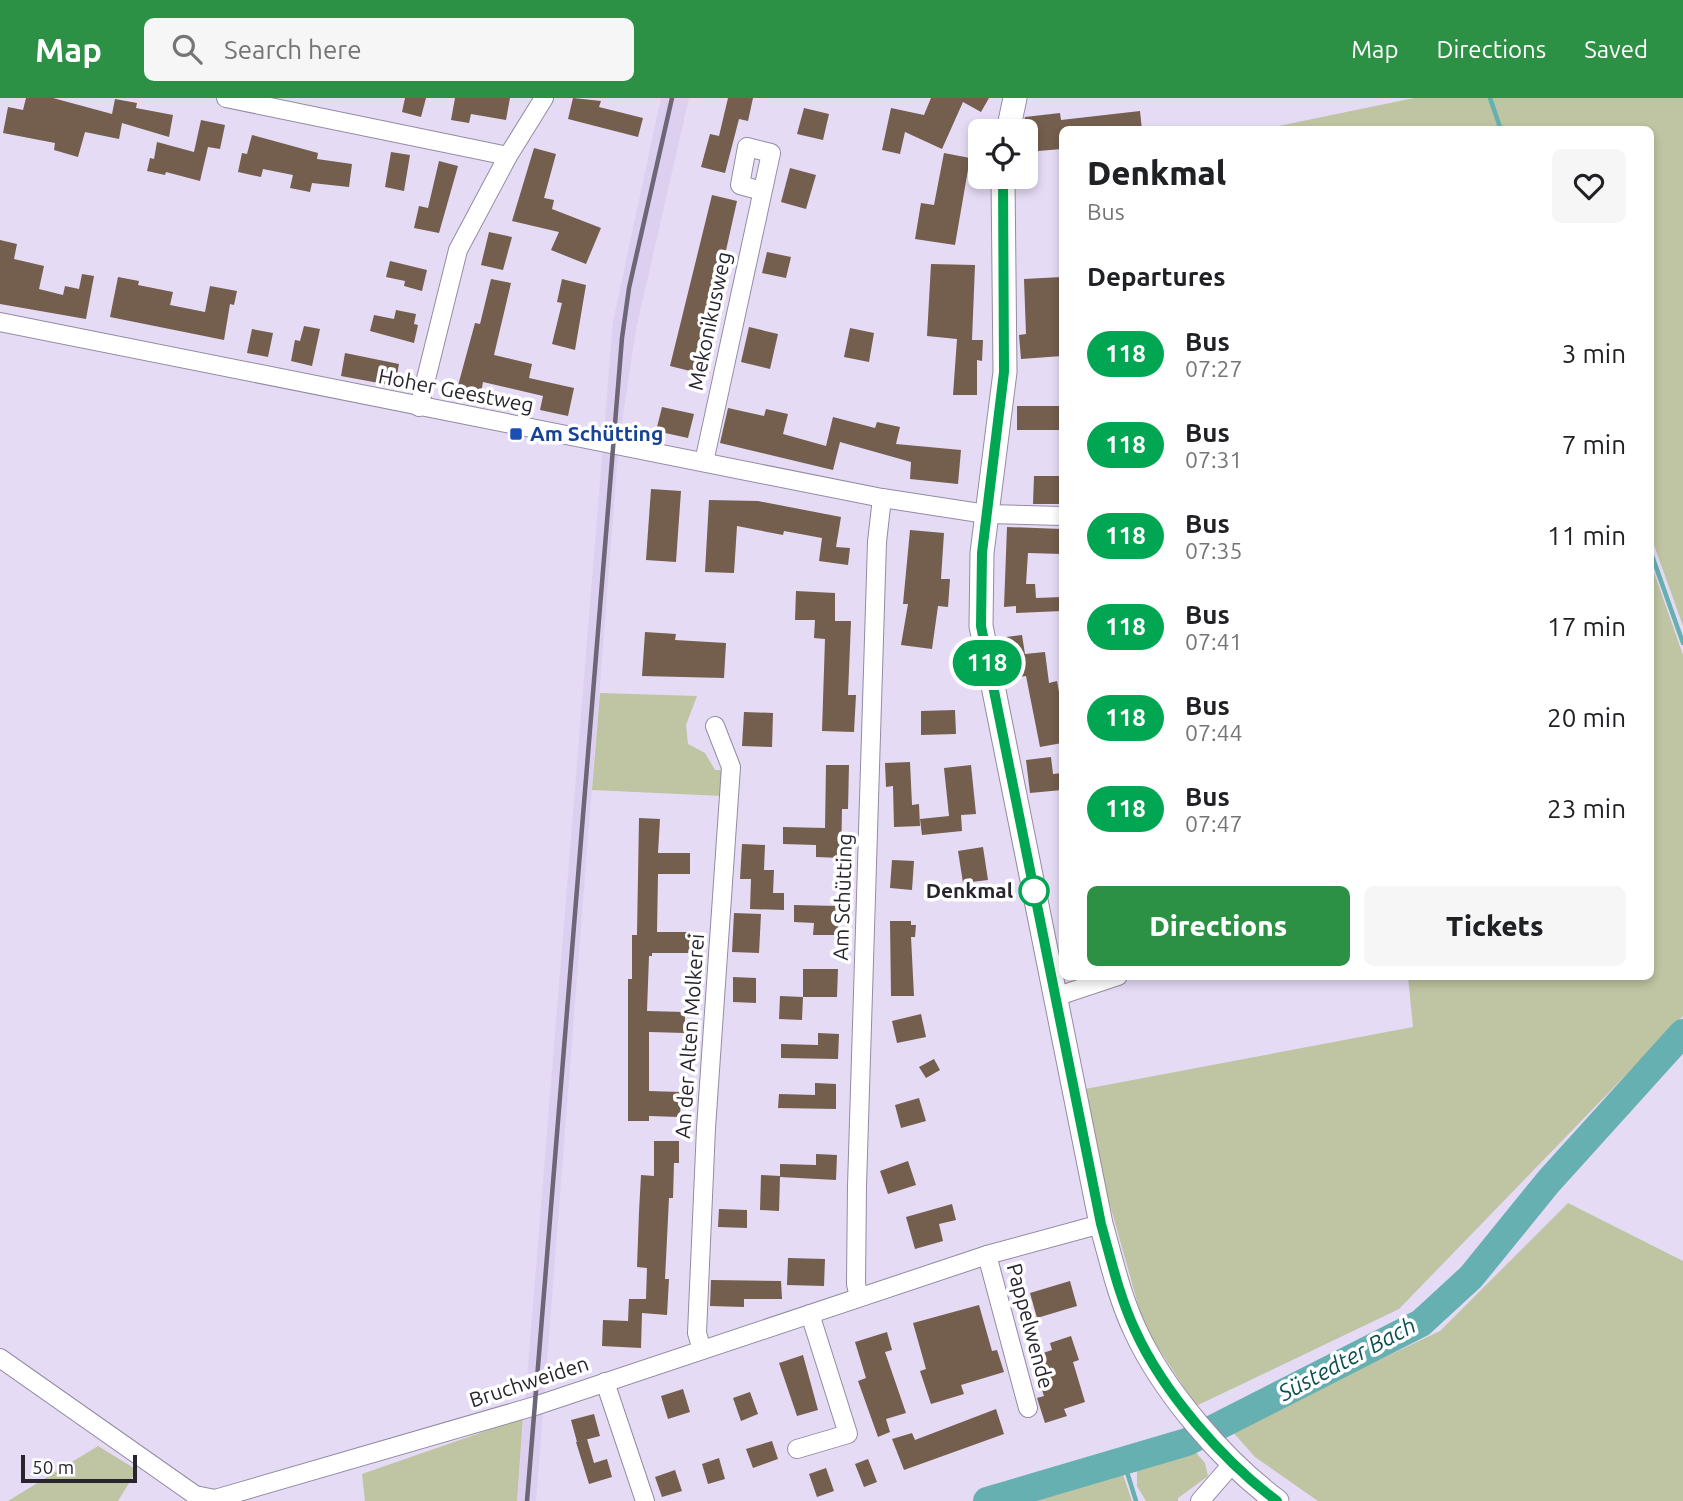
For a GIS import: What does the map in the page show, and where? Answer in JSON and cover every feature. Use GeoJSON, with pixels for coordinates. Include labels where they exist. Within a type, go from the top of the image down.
{"type":"FeatureCollection","features":[{"type":"Feature","properties":{"kind":"street"},"geometry":{"type":"LineString","coordinates":[[226,98],[508,156]]}},
{"type":"Feature","properties":{"kind":"street"},"geometry":{"type":"LineString","coordinates":[[419,407],[458,250],[508,156],[544,98]]}},
{"type":"Feature","properties":{"kind":"street"},"geometry":{"type":"LineString","coordinates":[[1011,119],[1015,98]]}},
{"type":"Feature","properties":{"kind":"street"},"geometry":{"type":"LineString","coordinates":[[1003,189],[1004,372],[982,553],[981,626],[1101,1224],[1136,1332],[1175,1394],[1229,1459],[1277,1501]]}},
{"type":"Feature","properties":{"kind":"street","name":"Mekonikusweg"},"geometry":{"type":"LineString","coordinates":[[704,462],[762,191]]}},
{"type":"Feature","properties":{"kind":"street","name":"Hoher Geestweg"},"geometry":{"type":"LineString","coordinates":[[0,322],[882,498],[986,514],[1059,516]]}},
{"type":"Feature","properties":{"kind":"street","name":"Am Schütting"},"geometry":{"type":"LineString","coordinates":[[859,1297],[856,1284],[857,1186],[877,542],[882,498]]}},
{"type":"Feature","properties":{"kind":"street","name":"An der Alten Molkerei"},"geometry":{"type":"LineString","coordinates":[[702,1350],[696,1333],[706,1128],[732,767],[715,726]]}},
{"type":"Feature","properties":{"kind":"street"},"geometry":{"type":"LineString","coordinates":[[1055,997],[1106,980]]}},
{"type":"Feature","properties":{"kind":"street","name":"Bruchweiden"},"geometry":{"type":"LineString","coordinates":[[0,1358],[195,1495],[215,1499],[535,1406],[987,1255],[1101,1224]]}},
{"type":"Feature","properties":{"kind":"street","name":"Pappelwende"},"geometry":{"type":"LineString","coordinates":[[987,1255],[1028,1408]]}},
{"type":"Feature","properties":{"kind":"street"},"geometry":{"type":"LineString","coordinates":[[797,1449],[848,1434],[810,1314]]}},
{"type":"Feature","properties":{"kind":"street"},"geometry":{"type":"LineString","coordinates":[[605,1382],[645,1501]]}},
{"type":"Feature","properties":{"kind":"street"},"geometry":{"type":"LineString","coordinates":[[1200,1501],[1229,1459]]}},
{"type":"Feature","properties":{"kind":"shaded area"},"geometry":{"type":"Polygon","coordinates":[[[661,98],[689,98],[636,329],[619,441],[536,1501],[517,1501],[613,322],[661,98]]]}},
{"type":"Feature","properties":{"kind":"green space"},"geometry":{"type":"Polygon","coordinates":[[[1414,98],[1683,98],[1683,626],[1654,545],[1654,126],[1279,126],[1414,98]]]}},
{"type":"Feature","properties":{"kind":"green space"},"geometry":{"type":"Polygon","coordinates":[[[1654,572],[1683,655],[1683,1016],[1399,1309],[1196,1406],[1144,1326],[1098,1162],[1085,1089],[1413,1027],[1408,980],[1654,980],[1654,572]]]}},
{"type":"Feature","properties":{"kind":"green space"},"geometry":{"type":"Polygon","coordinates":[[[600,693],[697,696],[686,725],[688,744],[705,753],[715,770],[723,770],[723,796],[592,790],[600,693]]]}},
{"type":"Feature","properties":{"kind":"green space"},"geometry":{"type":"Polygon","coordinates":[[[1568,1203],[1683,1261],[1683,1501],[1318,1501],[1255,1457],[1231,1430],[1440,1331],[1568,1203]]]}},
{"type":"Feature","properties":{"kind":"green space"},"geometry":{"type":"Polygon","coordinates":[[[523,1418],[517,1501],[365,1501],[362,1474],[523,1418]]]}},
{"type":"Feature","properties":{"kind":"green space"},"geometry":{"type":"Polygon","coordinates":[[[98,1446],[137,1470],[118,1501],[8,1501],[98,1446]]]}},
{"type":"Feature","properties":{"kind":"green space"},"geometry":{"type":"Polygon","coordinates":[[[1192,1448],[1205,1463],[1208,1476],[1178,1498],[1178,1501],[1146,1501],[1137,1486],[1137,1467],[1192,1448]]]}},
{"type":"Feature","properties":{"kind":"green space"},"geometry":{"type":"Polygon","coordinates":[[[1122,1472],[1132,1501],[1019,1501],[1122,1472]]]}},
{"type":"Feature","properties":{"kind":"building"},"geometry":{"type":"Polygon","coordinates":[[[26,98],[53,98],[112,114],[115,99],[137,103],[136,108],[173,115],[169,137],[122,123],[119,139],[85,132],[78,157],[54,150],[55,143],[3,133],[8,107],[23,110],[26,98]]]}},
{"type":"Feature","properties":{"kind":"building"},"geometry":{"type":"Polygon","coordinates":[[[405,98],[426,98],[421,117],[402,112],[405,98]]]}},
{"type":"Feature","properties":{"kind":"building"},"geometry":{"type":"Polygon","coordinates":[[[455,98],[510,98],[506,120],[471,114],[469,123],[451,120],[455,98]]]}},
{"type":"Feature","properties":{"kind":"building"},"geometry":{"type":"Polygon","coordinates":[[[573,98],[601,101],[599,107],[643,118],[638,137],[568,119],[573,98]]]}},
{"type":"Feature","properties":{"kind":"building"},"geometry":{"type":"Polygon","coordinates":[[[728,98],[753,98],[748,121],[739,119],[725,173],[701,167],[710,134],[719,136],[728,98]]]}},
{"type":"Feature","properties":{"kind":"building"},"geometry":{"type":"Polygon","coordinates":[[[931,98],[989,98],[981,112],[963,102],[942,149],[905,132],[900,154],[882,150],[891,108],[924,115],[931,98]]]}},
{"type":"Feature","properties":{"kind":"building"},"geometry":{"type":"Polygon","coordinates":[[[804,108],[829,114],[823,140],[797,134],[804,108]]]}},
{"type":"Feature","properties":{"kind":"building"},"geometry":{"type":"Polygon","coordinates":[[[1140,111],[1142,126],[1059,126],[1059,149],[1038,151],[1038,119],[1025,117],[1060,113],[1061,120],[1140,111]]]}},
{"type":"Feature","properties":{"kind":"building"},"geometry":{"type":"Polygon","coordinates":[[[201,120],[225,125],[220,149],[208,147],[200,181],[166,172],[165,175],[147,171],[150,158],[154,159],[157,142],[194,152],[201,120]]]}},
{"type":"Feature","properties":{"kind":"building"},"geometry":{"type":"Polygon","coordinates":[[[252,135],[318,153],[317,159],[352,164],[349,187],[312,183],[310,192],[290,188],[293,175],[263,169],[261,177],[238,172],[242,153],[247,154],[252,135]]]}},
{"type":"Feature","properties":{"kind":"building"},"geometry":{"type":"Polygon","coordinates":[[[534,148],[556,154],[544,198],[554,200],[552,209],[601,228],[586,264],[551,250],[559,232],[512,221],[534,148]]]}},
{"type":"Feature","properties":{"kind":"building"},"geometry":{"type":"Polygon","coordinates":[[[391,152],[410,155],[404,191],[385,187],[391,152]]]}},
{"type":"Feature","properties":{"kind":"building"},"geometry":{"type":"Polygon","coordinates":[[[944,153],[968,158],[955,245],[915,239],[921,203],[934,205],[944,153]]]}},
{"type":"Feature","properties":{"kind":"building"},"geometry":{"type":"Polygon","coordinates":[[[439,161],[458,166],[439,233],[414,228],[419,206],[428,208],[439,161]]]}},
{"type":"Feature","properties":{"kind":"building"},"geometry":{"type":"Polygon","coordinates":[[[790,168],[816,175],[806,209],[781,202],[790,168]]]}},
{"type":"Feature","properties":{"kind":"building"},"geometry":{"type":"Polygon","coordinates":[[[712,195],[737,201],[715,300],[721,301],[716,327],[711,326],[698,373],[670,366],[712,195]]]}},
{"type":"Feature","properties":{"kind":"building"},"geometry":{"type":"Polygon","coordinates":[[[489,232],[512,237],[503,270],[481,265],[489,232]]]}},
{"type":"Feature","properties":{"kind":"building"},"geometry":{"type":"Polygon","coordinates":[[[0,240],[17,244],[14,259],[44,266],[39,289],[63,295],[65,286],[79,289],[82,274],[94,276],[86,319],[0,304],[0,240]]]}},
{"type":"Feature","properties":{"kind":"building"},"geometry":{"type":"Polygon","coordinates":[[[767,252],[791,257],[786,278],[762,273],[767,252]]]}},
{"type":"Feature","properties":{"kind":"building"},"geometry":{"type":"Polygon","coordinates":[[[390,261],[427,270],[422,291],[404,286],[405,281],[386,277],[390,261]]]}},
{"type":"Feature","properties":{"kind":"building"},"geometry":{"type":"Polygon","coordinates":[[[931,264],[975,265],[972,340],[983,340],[982,361],[977,360],[977,395],[953,395],[957,339],[927,336],[931,264]]]}},
{"type":"Feature","properties":{"kind":"building"},"geometry":{"type":"Polygon","coordinates":[[[118,277],[139,281],[138,285],[173,292],[170,305],[205,312],[210,286],[237,291],[234,305],[230,304],[224,340],[110,317],[118,277]]]}},
{"type":"Feature","properties":{"kind":"building"},"geometry":{"type":"Polygon","coordinates":[[[1059,277],[1059,356],[1021,359],[1019,335],[1026,334],[1024,279],[1059,277]]]}},
{"type":"Feature","properties":{"kind":"building"},"geometry":{"type":"Polygon","coordinates":[[[491,279],[511,283],[494,355],[532,364],[529,378],[574,388],[568,416],[540,410],[543,396],[483,382],[480,398],[456,393],[475,323],[480,324],[491,279]]]}},
{"type":"Feature","properties":{"kind":"building"},"geometry":{"type":"Polygon","coordinates":[[[562,279],[586,285],[575,350],[552,344],[562,303],[557,302],[562,279]]]}},
{"type":"Feature","properties":{"kind":"building"},"geometry":{"type":"Polygon","coordinates":[[[396,310],[416,314],[414,324],[418,325],[414,343],[370,331],[374,315],[394,319],[396,310]]]}},
{"type":"Feature","properties":{"kind":"building"},"geometry":{"type":"Polygon","coordinates":[[[304,326],[320,329],[312,366],[291,361],[295,340],[300,341],[304,326]]]}},
{"type":"Feature","properties":{"kind":"building"},"geometry":{"type":"Polygon","coordinates":[[[749,327],[778,334],[770,369],[741,362],[749,327]]]}},
{"type":"Feature","properties":{"kind":"building"},"geometry":{"type":"Polygon","coordinates":[[[850,328],[874,333],[869,362],[844,357],[850,328]]]}},
{"type":"Feature","properties":{"kind":"building"},"geometry":{"type":"Polygon","coordinates":[[[252,329],[273,333],[268,357],[247,353],[252,329]]]}},
{"type":"Feature","properties":{"kind":"building"},"geometry":{"type":"Polygon","coordinates":[[[345,353],[399,364],[395,386],[341,376],[345,353]]]}},
{"type":"Feature","properties":{"kind":"building"},"geometry":{"type":"Polygon","coordinates":[[[1017,406],[1059,406],[1059,430],[1017,430],[1017,406]]]}},
{"type":"Feature","properties":{"kind":"building"},"geometry":{"type":"Polygon","coordinates":[[[662,407],[694,414],[688,438],[656,431],[662,407]]]}},
{"type":"Feature","properties":{"kind":"building"},"geometry":{"type":"Polygon","coordinates":[[[728,408],[764,416],[766,409],[788,414],[783,434],[826,446],[833,417],[875,428],[877,422],[900,427],[896,444],[961,450],[958,484],[910,479],[911,462],[840,442],[833,470],[720,443],[728,408]]]}},
{"type":"Feature","properties":{"kind":"building"},"geometry":{"type":"Polygon","coordinates":[[[1034,476],[1059,476],[1059,504],[1033,504],[1034,476]]]}},
{"type":"Feature","properties":{"kind":"building"},"geometry":{"type":"Polygon","coordinates":[[[651,489],[681,491],[676,562],[646,560],[651,489]]]}},
{"type":"Feature","properties":{"kind":"building"},"geometry":{"type":"Polygon","coordinates":[[[709,500],[758,501],[841,517],[836,547],[850,548],[848,565],[819,561],[822,538],[784,531],[783,535],[737,526],[734,573],[705,572],[709,500]]]}},
{"type":"Feature","properties":{"kind":"building"},"geometry":{"type":"Polygon","coordinates":[[[1007,527],[1059,529],[1059,554],[1028,553],[1026,584],[1035,584],[1036,598],[1059,597],[1059,611],[1016,613],[1016,606],[1004,607],[1007,527]]]}},
{"type":"Feature","properties":{"kind":"building"},"geometry":{"type":"Polygon","coordinates":[[[910,530],[944,533],[941,579],[950,579],[948,607],[938,606],[932,649],[901,645],[908,604],[903,604],[910,530]]]}},
{"type":"Feature","properties":{"kind":"building"},"geometry":{"type":"Polygon","coordinates":[[[796,591],[835,593],[835,621],[851,621],[848,695],[856,695],[854,732],[822,731],[825,639],[814,638],[815,620],[795,620],[796,591]]]}},
{"type":"Feature","properties":{"kind":"building"},"geometry":{"type":"Polygon","coordinates":[[[645,632],[676,634],[675,640],[726,643],[724,678],[642,676],[645,632]]]}},
{"type":"Feature","properties":{"kind":"building"},"geometry":{"type":"Polygon","coordinates":[[[1022,635],[1025,654],[1045,652],[1049,683],[1057,681],[1059,692],[1059,744],[1040,747],[1026,676],[1019,677],[1017,656],[1002,657],[998,638],[1022,635]]]}},
{"type":"Feature","properties":{"kind":"building"},"geometry":{"type":"Polygon","coordinates":[[[955,710],[956,734],[921,735],[921,711],[955,710]]]}},
{"type":"Feature","properties":{"kind":"building"},"geometry":{"type":"Polygon","coordinates":[[[744,712],[773,713],[772,747],[742,746],[744,712]]]}},
{"type":"Feature","properties":{"kind":"building"},"geometry":{"type":"Polygon","coordinates":[[[1051,757],[1053,774],[1059,773],[1059,790],[1030,793],[1026,760],[1051,757]]]}},
{"type":"Feature","properties":{"kind":"building"},"geometry":{"type":"Polygon","coordinates":[[[910,762],[912,805],[919,804],[920,826],[894,827],[893,786],[886,787],[885,763],[910,762]]]}},
{"type":"Feature","properties":{"kind":"building"},"geometry":{"type":"Polygon","coordinates":[[[826,765],[849,765],[848,809],[842,809],[841,858],[816,857],[816,845],[783,844],[783,827],[825,828],[826,765]]]}},
{"type":"Feature","properties":{"kind":"building"},"geometry":{"type":"Polygon","coordinates":[[[971,765],[976,814],[961,815],[962,831],[922,835],[920,819],[949,816],[944,768],[971,765]]]}},
{"type":"Feature","properties":{"kind":"building"},"geometry":{"type":"Polygon","coordinates":[[[639,818],[660,819],[658,853],[690,853],[690,874],[658,874],[657,932],[690,932],[690,953],[652,953],[652,956],[649,956],[647,1011],[685,1012],[685,1033],[649,1032],[649,1091],[681,1092],[680,1117],[649,1116],[649,1121],[628,1121],[628,979],[632,979],[632,935],[637,935],[639,818]]]}},
{"type":"Feature","properties":{"kind":"building"},"geometry":{"type":"Polygon","coordinates":[[[742,844],[765,845],[764,870],[774,870],[773,893],[784,893],[784,910],[750,909],[751,879],[740,879],[742,844]]]}},
{"type":"Feature","properties":{"kind":"building"},"geometry":{"type":"Polygon","coordinates":[[[983,847],[988,880],[963,883],[958,851],[983,847]]]}},
{"type":"Feature","properties":{"kind":"building"},"geometry":{"type":"Polygon","coordinates":[[[892,860],[914,861],[912,890],[890,888],[892,860]]]}},
{"type":"Feature","properties":{"kind":"building"},"geometry":{"type":"Polygon","coordinates":[[[794,905],[839,906],[838,935],[813,935],[814,923],[794,922],[794,905]]]}},
{"type":"Feature","properties":{"kind":"building"},"geometry":{"type":"Polygon","coordinates":[[[734,913],[761,914],[759,953],[732,952],[734,913]]]}},
{"type":"Feature","properties":{"kind":"building"},"geometry":{"type":"Polygon","coordinates":[[[890,921],[911,921],[911,925],[916,925],[915,937],[911,937],[914,996],[891,996],[890,921]]]}},
{"type":"Feature","properties":{"kind":"building"},"geometry":{"type":"Polygon","coordinates":[[[803,969],[838,969],[837,997],[803,997],[803,969]]]}},
{"type":"Feature","properties":{"kind":"building"},"geometry":{"type":"Polygon","coordinates":[[[733,977],[756,978],[756,1003],[733,1002],[733,977]]]}},
{"type":"Feature","properties":{"kind":"building"},"geometry":{"type":"Polygon","coordinates":[[[780,996],[803,997],[802,1020],[779,1019],[780,996]]]}},
{"type":"Feature","properties":{"kind":"building"},"geometry":{"type":"Polygon","coordinates":[[[921,1014],[926,1037],[897,1043],[892,1021],[921,1014]]]}},
{"type":"Feature","properties":{"kind":"building"},"geometry":{"type":"Polygon","coordinates":[[[818,1033],[839,1034],[838,1059],[781,1058],[781,1044],[818,1045],[818,1033]]]}},
{"type":"Feature","properties":{"kind":"building"},"geometry":{"type":"Polygon","coordinates":[[[934,1059],[940,1070],[926,1078],[919,1067],[934,1059]]]}},
{"type":"Feature","properties":{"kind":"building"},"geometry":{"type":"Polygon","coordinates":[[[815,1083],[836,1084],[836,1109],[778,1108],[779,1094],[815,1095],[815,1083]]]}},
{"type":"Feature","properties":{"kind":"building"},"geometry":{"type":"Polygon","coordinates":[[[919,1098],[926,1121],[901,1128],[895,1105],[919,1098]]]}},
{"type":"Feature","properties":{"kind":"building"},"geometry":{"type":"Polygon","coordinates":[[[654,1141],[679,1141],[679,1163],[674,1163],[673,1198],[669,1198],[665,1279],[669,1279],[667,1315],[642,1313],[641,1348],[602,1346],[603,1320],[628,1321],[629,1299],[646,1299],[647,1268],[637,1267],[639,1212],[641,1175],[654,1176],[654,1141]]]}},
{"type":"Feature","properties":{"kind":"building"},"geometry":{"type":"Polygon","coordinates":[[[816,1154],[837,1155],[836,1180],[780,1177],[779,1211],[760,1210],[761,1175],[780,1176],[780,1164],[816,1165],[816,1154]]]}},
{"type":"Feature","properties":{"kind":"building"},"geometry":{"type":"Polygon","coordinates":[[[908,1161],[916,1185],[888,1194],[880,1171],[908,1161]]]}},
{"type":"Feature","properties":{"kind":"building"},"geometry":{"type":"Polygon","coordinates":[[[952,1204],[956,1220],[939,1224],[943,1241],[915,1249],[906,1217],[952,1204]]]}},
{"type":"Feature","properties":{"kind":"building"},"geometry":{"type":"Polygon","coordinates":[[[719,1209],[747,1210],[747,1228],[718,1227],[719,1209]]]}},
{"type":"Feature","properties":{"kind":"building"},"geometry":{"type":"Polygon","coordinates":[[[788,1258],[825,1259],[824,1286],[787,1285],[788,1258]]]}},
{"type":"Feature","properties":{"kind":"building"},"geometry":{"type":"Polygon","coordinates":[[[711,1280],[781,1281],[782,1299],[744,1299],[744,1307],[710,1306],[711,1280]]]}},
{"type":"Feature","properties":{"kind":"building"},"geometry":{"type":"Polygon","coordinates":[[[1070,1281],[1077,1306],[1037,1318],[1030,1293],[1070,1281]]]}},
{"type":"Feature","properties":{"kind":"building"},"geometry":{"type":"Polygon","coordinates":[[[979,1305],[992,1351],[997,1350],[1004,1372],[961,1385],[964,1394],[931,1404],[920,1371],[926,1369],[913,1323],[979,1305]]]}},
{"type":"Feature","properties":{"kind":"building"},"geometry":{"type":"Polygon","coordinates":[[[887,1332],[892,1350],[885,1352],[906,1413],[886,1419],[890,1432],[878,1437],[858,1381],[866,1378],[855,1342],[887,1332]]]}},
{"type":"Feature","properties":{"kind":"building"},"geometry":{"type":"Polygon","coordinates":[[[1071,1336],[1079,1360],[1073,1362],[1085,1402],[1064,1409],[1067,1416],[1045,1423],[1037,1398],[1044,1396],[1031,1357],[1052,1350],[1050,1343],[1071,1336]]]}},
{"type":"Feature","properties":{"kind":"building"},"geometry":{"type":"Polygon","coordinates":[[[803,1355],[818,1410],[797,1416],[779,1363],[803,1355]]]}},
{"type":"Feature","properties":{"kind":"building"},"geometry":{"type":"Polygon","coordinates":[[[683,1389],[690,1412],[668,1419],[661,1396],[683,1389]]]}},
{"type":"Feature","properties":{"kind":"building"},"geometry":{"type":"Polygon","coordinates":[[[750,1392],[758,1414],[741,1421],[733,1398],[750,1392]]]}},
{"type":"Feature","properties":{"kind":"building"},"geometry":{"type":"Polygon","coordinates":[[[996,1409],[1004,1434],[904,1470],[892,1439],[912,1433],[915,1440],[996,1409]]]}},
{"type":"Feature","properties":{"kind":"building"},"geometry":{"type":"Polygon","coordinates":[[[594,1414],[600,1436],[577,1442],[571,1420],[594,1414]]]}},
{"type":"Feature","properties":{"kind":"building"},"geometry":{"type":"Polygon","coordinates":[[[587,1439],[594,1463],[607,1459],[612,1477],[589,1484],[576,1442],[587,1439]]]}},
{"type":"Feature","properties":{"kind":"building"},"geometry":{"type":"Polygon","coordinates":[[[772,1441],[778,1459],[753,1468],[746,1449],[772,1441]]]}},
{"type":"Feature","properties":{"kind":"building"},"geometry":{"type":"Polygon","coordinates":[[[719,1458],[725,1479],[708,1484],[702,1464],[719,1458]]]}},
{"type":"Feature","properties":{"kind":"building"},"geometry":{"type":"Polygon","coordinates":[[[868,1459],[877,1482],[864,1487],[855,1464],[868,1459]]]}},
{"type":"Feature","properties":{"kind":"building"},"geometry":{"type":"Polygon","coordinates":[[[826,1468],[834,1491],[817,1497],[809,1474],[826,1468]]]}},
{"type":"Feature","properties":{"kind":"building"},"geometry":{"type":"Polygon","coordinates":[[[675,1470],[682,1491],[662,1497],[655,1477],[675,1470]]]}},
{"type":"Feature","properties":{"kind":"waterway"},"geometry":{"type":"LineString","coordinates":[[1490,98],[1500,126]]}},
{"type":"Feature","properties":{"kind":"waterway"},"geometry":{"type":"LineString","coordinates":[[1654,561],[1683,643]]}},
{"type":"Feature","properties":{"kind":"waterway","name":"Süstedter Bach"},"geometry":{"type":"LineString","coordinates":[[987,1501],[1187,1442],[1421,1323],[1471,1277],[1549,1181],[1683,1033]]}},
{"type":"Feature","properties":{"kind":"waterway"},"geometry":{"type":"LineString","coordinates":[[1123,1459],[1136,1501]]}},
{"type":"Feature","properties":{"kind":"railway"},"geometry":{"type":"LineString","coordinates":[[527,1501],[622,338],[629,288],[672,98]]}},
{"type":"Feature","properties":{"kind":"bus line","name":"118"},"geometry":{"type":"LineString","coordinates":[[1003,189],[1004,372],[982,553],[981,626],[1101,1224],[1126,1310],[1148,1354],[1175,1394],[1225,1455],[1277,1501]]}},
{"type":"Feature","properties":{"kind":"place","name":"Am Schütting"},"geometry":{"type":"Point","coordinates":[516,434]}},
{"type":"Feature","properties":{"kind":"place","name":"Denkmal"},"geometry":{"type":"Point","coordinates":[1034,891]}}]}
